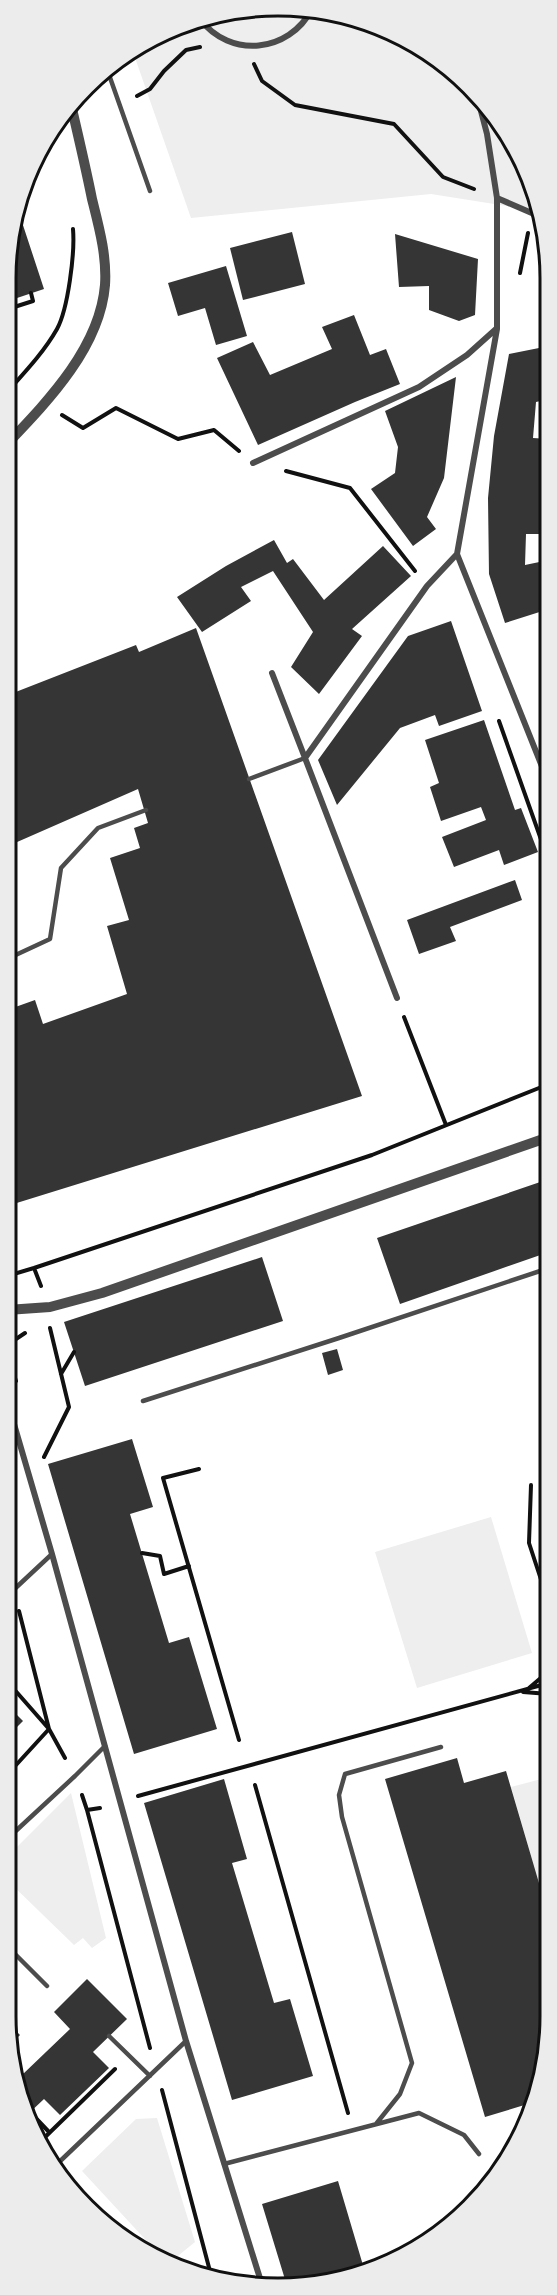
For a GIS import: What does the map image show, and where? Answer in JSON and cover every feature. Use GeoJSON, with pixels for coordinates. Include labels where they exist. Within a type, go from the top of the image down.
{"type":"FeatureCollection","features":[{"type":"Feature","properties":{"kind":"street"},"geometry":{"type":"LineString","coordinates":[[207,26],[217,37],[245,44],[270,45],[294,33],[305,18]]}},
{"type":"Feature","properties":{"kind":"street"},"geometry":{"type":"LineString","coordinates":[[482,114],[497,198],[497,329],[457,554],[540,762]]}},
{"type":"Feature","properties":{"kind":"street"},"geometry":{"type":"LineString","coordinates":[[16,435],[66,378],[81,353],[102,303],[105,284],[103,245],[74,116]]}},
{"type":"Feature","properties":{"kind":"street"},"geometry":{"type":"LineString","coordinates":[[497,198],[532,214]]}},
{"type":"Feature","properties":{"kind":"street"},"geometry":{"type":"LineString","coordinates":[[253,463],[419,387],[467,355],[497,329]]}},
{"type":"Feature","properties":{"kind":"street"},"geometry":{"type":"LineString","coordinates":[[304,758],[427,586],[457,554]]}},
{"type":"Feature","properties":{"kind":"street"},"geometry":{"type":"LineString","coordinates":[[272,673],[397,998]]}},
{"type":"Feature","properties":{"kind":"street"},"geometry":{"type":"LineString","coordinates":[[16,1309],[50,1307],[102,1293],[540,1140]]}},
{"type":"Feature","properties":{"kind":"street"},"geometry":{"type":"LineString","coordinates":[[16,1431],[186,2041],[260,2278]]}},
{"type":"Feature","properties":{"kind":"lane"},"geometry":{"type":"LineString","coordinates":[[110,78],[150,191]]}},
{"type":"Feature","properties":{"kind":"lane"},"geometry":{"type":"LineString","coordinates":[[249,779],[304,758]]}},
{"type":"Feature","properties":{"kind":"lane"},"geometry":{"type":"LineString","coordinates":[[16,955],[50,939],[61,868],[98,828],[146,810]]}},
{"type":"Feature","properties":{"kind":"lane"},"geometry":{"type":"LineString","coordinates":[[143,1401],[540,1271]]}},
{"type":"Feature","properties":{"kind":"lane"},"geometry":{"type":"LineString","coordinates":[[16,1587],[52,1554]]}},
{"type":"Feature","properties":{"kind":"lane"},"geometry":{"type":"LineString","coordinates":[[16,1831],[105,1746]]}},
{"type":"Feature","properties":{"kind":"lane"},"geometry":{"type":"LineString","coordinates":[[376,2124],[400,2094],[412,2063],[342,1817],[339,1795],[345,1774],[441,1747]]}},
{"type":"Feature","properties":{"kind":"lane"},"geometry":{"type":"LineString","coordinates":[[16,1955],[47,1986]]}},
{"type":"Feature","properties":{"kind":"lane"},"geometry":{"type":"LineString","coordinates":[[110,2036],[150,2076]]}},
{"type":"Feature","properties":{"kind":"lane"},"geometry":{"type":"LineString","coordinates":[[60,2161],[186,2041]]}},
{"type":"Feature","properties":{"kind":"lane"},"geometry":{"type":"LineString","coordinates":[[224,2164],[419,2113],[464,2135],[479,2154]]}},
{"type":"Feature","properties":{"kind":"path"},"geometry":{"type":"LineString","coordinates":[[245,44],[262,81],[295,105],[394,124],[443,177],[497,198]]}},
{"type":"Feature","properties":{"kind":"path"},"geometry":{"type":"LineString","coordinates":[[118,101],[134,97],[150,89],[186,50],[205,46]]}},
{"type":"Feature","properties":{"kind":"path"},"geometry":{"type":"LineString","coordinates":[[518,281],[532,214]]}},
{"type":"Feature","properties":{"kind":"path"},"geometry":{"type":"LineString","coordinates":[[16,382],[58,327],[70,283],[73,223]]}},
{"type":"Feature","properties":{"kind":"path"},"geometry":{"type":"LineString","coordinates":[[16,306],[33,301],[31,293]]}},
{"type":"Feature","properties":{"kind":"path"},"geometry":{"type":"LineString","coordinates":[[44,405],[83,428],[116,408],[178,439],[214,430],[253,463],[351,488],[427,586]]}},
{"type":"Feature","properties":{"kind":"path"},"geometry":{"type":"LineString","coordinates":[[397,998],[446,1125]]}},
{"type":"Feature","properties":{"kind":"path"},"geometry":{"type":"LineString","coordinates":[[16,1273],[372,1155],[540,1088]]}},
{"type":"Feature","properties":{"kind":"path"},"geometry":{"type":"LineString","coordinates":[[34,1268],[50,1307],[47,1318],[69,1407],[40,1466]]}},
{"type":"Feature","properties":{"kind":"path"},"geometry":{"type":"LineString","coordinates":[[61,1375],[74,1352]]}},
{"type":"Feature","properties":{"kind":"path"},"geometry":{"type":"LineString","coordinates":[[200,1469],[163,1478],[239,1740]]}},
{"type":"Feature","properties":{"kind":"path"},"geometry":{"type":"LineString","coordinates":[[531,1485],[529,1543],[540,1577]]}},
{"type":"Feature","properties":{"kind":"path"},"geometry":{"type":"LineString","coordinates":[[142,1553],[160,1556],[164,1574],[189,1566]]}},
{"type":"Feature","properties":{"kind":"path"},"geometry":{"type":"LineString","coordinates":[[16,1597],[49,1729]]}},
{"type":"Feature","properties":{"kind":"path"},"geometry":{"type":"LineString","coordinates":[[528,1689],[540,1679]]}},
{"type":"Feature","properties":{"kind":"path"},"geometry":{"type":"LineString","coordinates":[[87,1809],[121,1806],[136,1796],[540,1686]]}},
{"type":"Feature","properties":{"kind":"path"},"geometry":{"type":"LineString","coordinates":[[16,1691],[49,1729],[75,1776],[87,1809],[210,2270]]}},
{"type":"Feature","properties":{"kind":"path"},"geometry":{"type":"LineString","coordinates":[[519,1692],[540,1693]]}},
{"type":"Feature","properties":{"kind":"path"},"geometry":{"type":"LineString","coordinates":[[16,1765],[49,1729]]}},
{"type":"Feature","properties":{"kind":"path"},"geometry":{"type":"LineString","coordinates":[[255,1785],[353,2130]]}},
{"type":"Feature","properties":{"kind":"path"},"geometry":{"type":"LineString","coordinates":[[46,2136],[71,2108],[148,2038]]}},
{"type":"Feature","properties":{"kind":"path"},"geometry":{"type":"LineString","coordinates":[[38,2120],[49,2132]]}},
{"type":"Feature","properties":{"kind":"shaded area"},"geometry":{"type":"Polygon","coordinates":[[[278,16],[313,19],[363,30],[410,52],[438,71],[464,93],[496,133],[521,178],[532,210],[431,194],[191,218],[136,59],[178,36],[194,30],[244,19],[278,16]]]}},
{"type":"Feature","properties":{"kind":"shaded area"},"geometry":{"type":"Polygon","coordinates":[[[491,1517],[532,1653],[417,1688],[375,1552],[491,1517]]]}},
{"type":"Feature","properties":{"kind":"shaded area"},"geometry":{"type":"Polygon","coordinates":[[[540,1779],[540,1886],[511,1787],[540,1779]]]}},
{"type":"Feature","properties":{"kind":"shaded area"},"geometry":{"type":"Polygon","coordinates":[[[71,1793],[106,1938],[92,1948],[83,1938],[74,1945],[16,1889],[16,1848],[71,1793]]]}},
{"type":"Feature","properties":{"kind":"shaded area"},"geometry":{"type":"Polygon","coordinates":[[[157,2118],[195,2242],[176,2258],[150,2244],[82,2171],[136,2119],[157,2118]]]}},
{"type":"Feature","properties":{"kind":"building"},"geometry":{"type":"Polygon","coordinates":[[[23,224],[44,289],[16,298],[17,261],[23,224]]]}},
{"type":"Feature","properties":{"kind":"building"},"geometry":{"type":"Polygon","coordinates":[[[292,232],[305,284],[243,300],[230,248],[292,232]]]}},
{"type":"Feature","properties":{"kind":"building"},"geometry":{"type":"Polygon","coordinates":[[[395,234],[478,259],[475,315],[459,321],[429,310],[429,286],[399,287],[395,234]]]}},
{"type":"Feature","properties":{"kind":"building"},"geometry":{"type":"Polygon","coordinates":[[[226,266],[247,336],[216,345],[205,308],[178,316],[168,283],[226,266]]]}},
{"type":"Feature","properties":{"kind":"building"},"geometry":{"type":"Polygon","coordinates":[[[354,315],[370,355],[386,349],[400,384],[258,445],[217,358],[253,342],[270,375],[332,349],[322,327],[354,315]]]}},
{"type":"Feature","properties":{"kind":"building"},"geometry":{"type":"Polygon","coordinates":[[[540,348],[540,401],[536,402],[533,438],[540,438],[540,534],[526,534],[525,565],[540,562],[540,612],[505,623],[489,574],[488,498],[494,436],[509,354],[540,348]]]}},
{"type":"Feature","properties":{"kind":"building"},"geometry":{"type":"Polygon","coordinates":[[[456,377],[444,478],[427,517],[436,529],[413,546],[371,489],[395,473],[398,447],[385,411],[456,377]]]}},
{"type":"Feature","properties":{"kind":"building"},"geometry":{"type":"Polygon","coordinates":[[[274,540],[287,563],[293,559],[324,600],[383,546],[411,576],[352,629],[362,636],[319,694],[291,667],[313,632],[273,571],[241,587],[251,601],[202,632],[177,597],[226,566],[274,540]]]}},
{"type":"Feature","properties":{"kind":"building"},"geometry":{"type":"Polygon","coordinates":[[[451,621],[482,711],[439,726],[435,715],[400,728],[337,805],[318,760],[408,636],[451,621]]]}},
{"type":"Feature","properties":{"kind":"building"},"geometry":{"type":"Polygon","coordinates":[[[196,628],[362,1096],[16,1203],[16,1007],[35,1000],[43,1024],[127,994],[107,926],[129,920],[110,858],[140,848],[134,828],[148,823],[138,789],[16,842],[16,692],[136,645],[139,652],[196,628]]]}},
{"type":"Feature","properties":{"kind":"building"},"geometry":{"type":"Polygon","coordinates":[[[484,720],[515,810],[521,808],[538,852],[504,865],[499,850],[454,867],[442,837],[486,820],[481,807],[441,821],[430,787],[439,783],[425,740],[484,720]]]}},
{"type":"Feature","properties":{"kind":"building"},"geometry":{"type":"Polygon","coordinates":[[[515,880],[522,900],[450,927],[456,941],[419,954],[407,920],[515,880]]]}},
{"type":"Feature","properties":{"kind":"building"},"geometry":{"type":"Polygon","coordinates":[[[540,1182],[540,1255],[400,1304],[377,1238],[540,1182]]]}},
{"type":"Feature","properties":{"kind":"building"},"geometry":{"type":"Polygon","coordinates":[[[262,1257],[283,1321],[85,1386],[64,1322],[262,1257]]]}},
{"type":"Feature","properties":{"kind":"building"},"geometry":{"type":"Polygon","coordinates":[[[337,1349],[343,1370],[328,1375],[322,1353],[337,1349]]]}},
{"type":"Feature","properties":{"kind":"building"},"geometry":{"type":"Polygon","coordinates":[[[132,1439],[153,1507],[130,1514],[169,1643],[189,1637],[217,1729],[134,1754],[48,1464],[132,1439]]]}},
{"type":"Feature","properties":{"kind":"building"},"geometry":{"type":"Polygon","coordinates":[[[16,1714],[23,1721],[16,1728],[16,1714]]]}},
{"type":"Feature","properties":{"kind":"building"},"geometry":{"type":"Polygon","coordinates":[[[457,1758],[464,1783],[506,1771],[540,1886],[540,2034],[532,2084],[526,2105],[485,2117],[385,1779],[457,1758]]]}},
{"type":"Feature","properties":{"kind":"building"},"geometry":{"type":"Polygon","coordinates":[[[224,1779],[247,1859],[232,1863],[274,2003],[290,1999],[313,2076],[232,2100],[144,1803],[224,1779]]]}},
{"type":"Feature","properties":{"kind":"building"},"geometry":{"type":"Polygon","coordinates":[[[87,1979],[127,2019],[93,2052],[109,2068],[60,2115],[44,2099],[33,2109],[23,2074],[70,2029],[54,2012],[87,1979]]]}},
{"type":"Feature","properties":{"kind":"building"},"geometry":{"type":"Polygon","coordinates":[[[338,2181],[363,2265],[313,2276],[285,2278],[262,2204],[338,2181]]]}}]}
